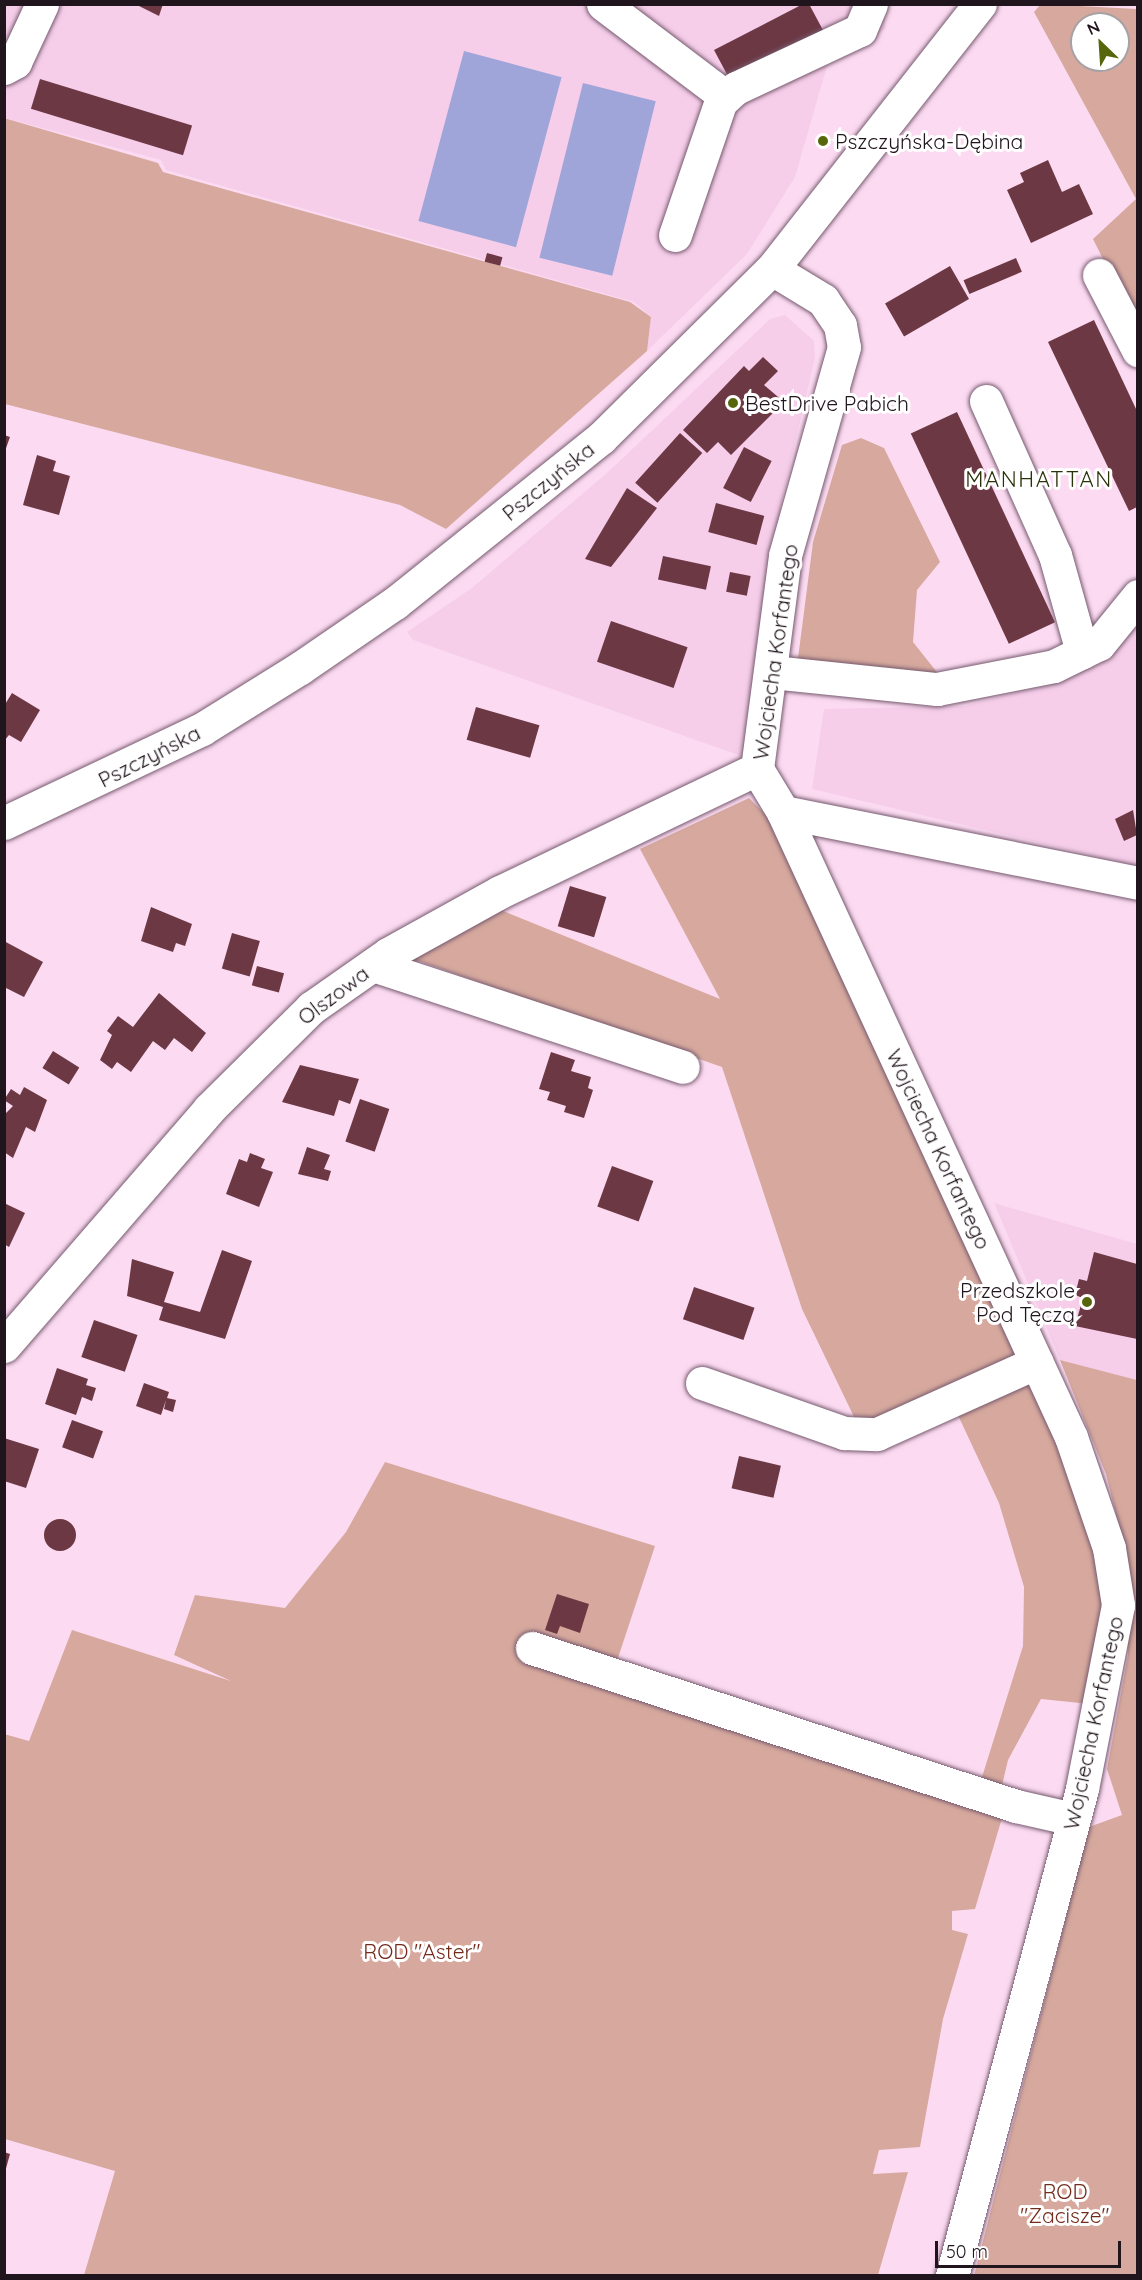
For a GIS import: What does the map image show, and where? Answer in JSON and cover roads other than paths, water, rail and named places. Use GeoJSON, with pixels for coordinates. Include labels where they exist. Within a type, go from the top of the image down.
{"type":"FeatureCollection","features":[{"type":"Feature","properties":{"kind":"street"},"geometry":{"type":"LineString","coordinates":[[4,68],[15,62],[42,4]]}},
{"type":"Feature","properties":{"kind":"street"},"geometry":{"type":"LineString","coordinates":[[603,4],[726,97]]}},
{"type":"Feature","properties":{"kind":"street"},"geometry":{"type":"LineString","coordinates":[[675,235],[726,97],[860,30],[871,4]]}},
{"type":"Feature","properties":{"kind":"street","name":"Pszczyńska"},"geometry":{"type":"LineString","coordinates":[[4,823],[202,729],[395,603],[601,438],[772,269],[980,4]]}},
{"type":"Feature","properties":{"kind":"street","name":"Wojciecha Korfantego"},"geometry":{"type":"LineString","coordinates":[[772,269],[823,300],[840,325],[844,347],[785,556],[772,672],[757,769],[783,812],[1037,1362],[1093,1492],[1118,1605],[1074,1818],[952,2276]]}},
{"type":"Feature","properties":{"kind":"street"},"geometry":{"type":"LineString","coordinates":[[1099,275],[1137,350]]}},
{"type":"Feature","properties":{"kind":"street"},"geometry":{"type":"LineString","coordinates":[[986,401],[1055,555],[1082,652]]}},
{"type":"Feature","properties":{"kind":"street"},"geometry":{"type":"LineString","coordinates":[[772,672],[937,689],[1054,666],[1099,644],[1137,596]]}},
{"type":"Feature","properties":{"kind":"street","name":"Olszowa"},"geometry":{"type":"LineString","coordinates":[[4,1346],[209,1109],[311,1008],[373,965],[500,892],[757,769]]}},
{"type":"Feature","properties":{"kind":"street"},"geometry":{"type":"LineString","coordinates":[[783,812],[1137,883]]}},
{"type":"Feature","properties":{"kind":"street"},"geometry":{"type":"LineString","coordinates":[[373,965],[683,1067]]}},
{"type":"Feature","properties":{"kind":"street"},"geometry":{"type":"LineString","coordinates":[[702,1383],[844,1433],[878,1434],[1037,1362]]}},
{"type":"Feature","properties":{"kind":"street"},"geometry":{"type":"LineString","coordinates":[[532,1648],[1016,1806],[1074,1818]]}},
{"type":"Feature","properties":{"kind":"water"},"geometry":{"type":"Polygon","coordinates":[[[464,51],[562,77],[516,247],[418,221],[464,51]]]}},
{"type":"Feature","properties":{"kind":"water"},"geometry":{"type":"Polygon","coordinates":[[[583,83],[656,101],[612,276],[539,258],[583,83]]]}},
{"type":"Feature","properties":{"kind":"place","name":"Pszczyńska-Dębina"},"geometry":{"type":"Point","coordinates":[823,141]}},
{"type":"Feature","properties":{"kind":"place","name":"BestDrive Pabich"},"geometry":{"type":"Point","coordinates":[733,403]}},
{"type":"Feature","properties":{"kind":"place","name":"Przedszkole Pod Tęczą"},"geometry":{"type":"Point","coordinates":[1087,1302]}},
{"type":"Feature","properties":{"kind":"district","name":"MANHATTAN"},"geometry":{"type":"Point","coordinates":[1039,480]}},
{"type":"Feature","properties":{"kind":"park label","name":"ROD \"Aster\""},"geometry":{"type":"Point","coordinates":[422,1951]}},
{"type":"Feature","properties":{"kind":"park label","name":"ROD \"Zacisze\""},"geometry":{"type":"Point","coordinates":[1065,2203]}}]}
